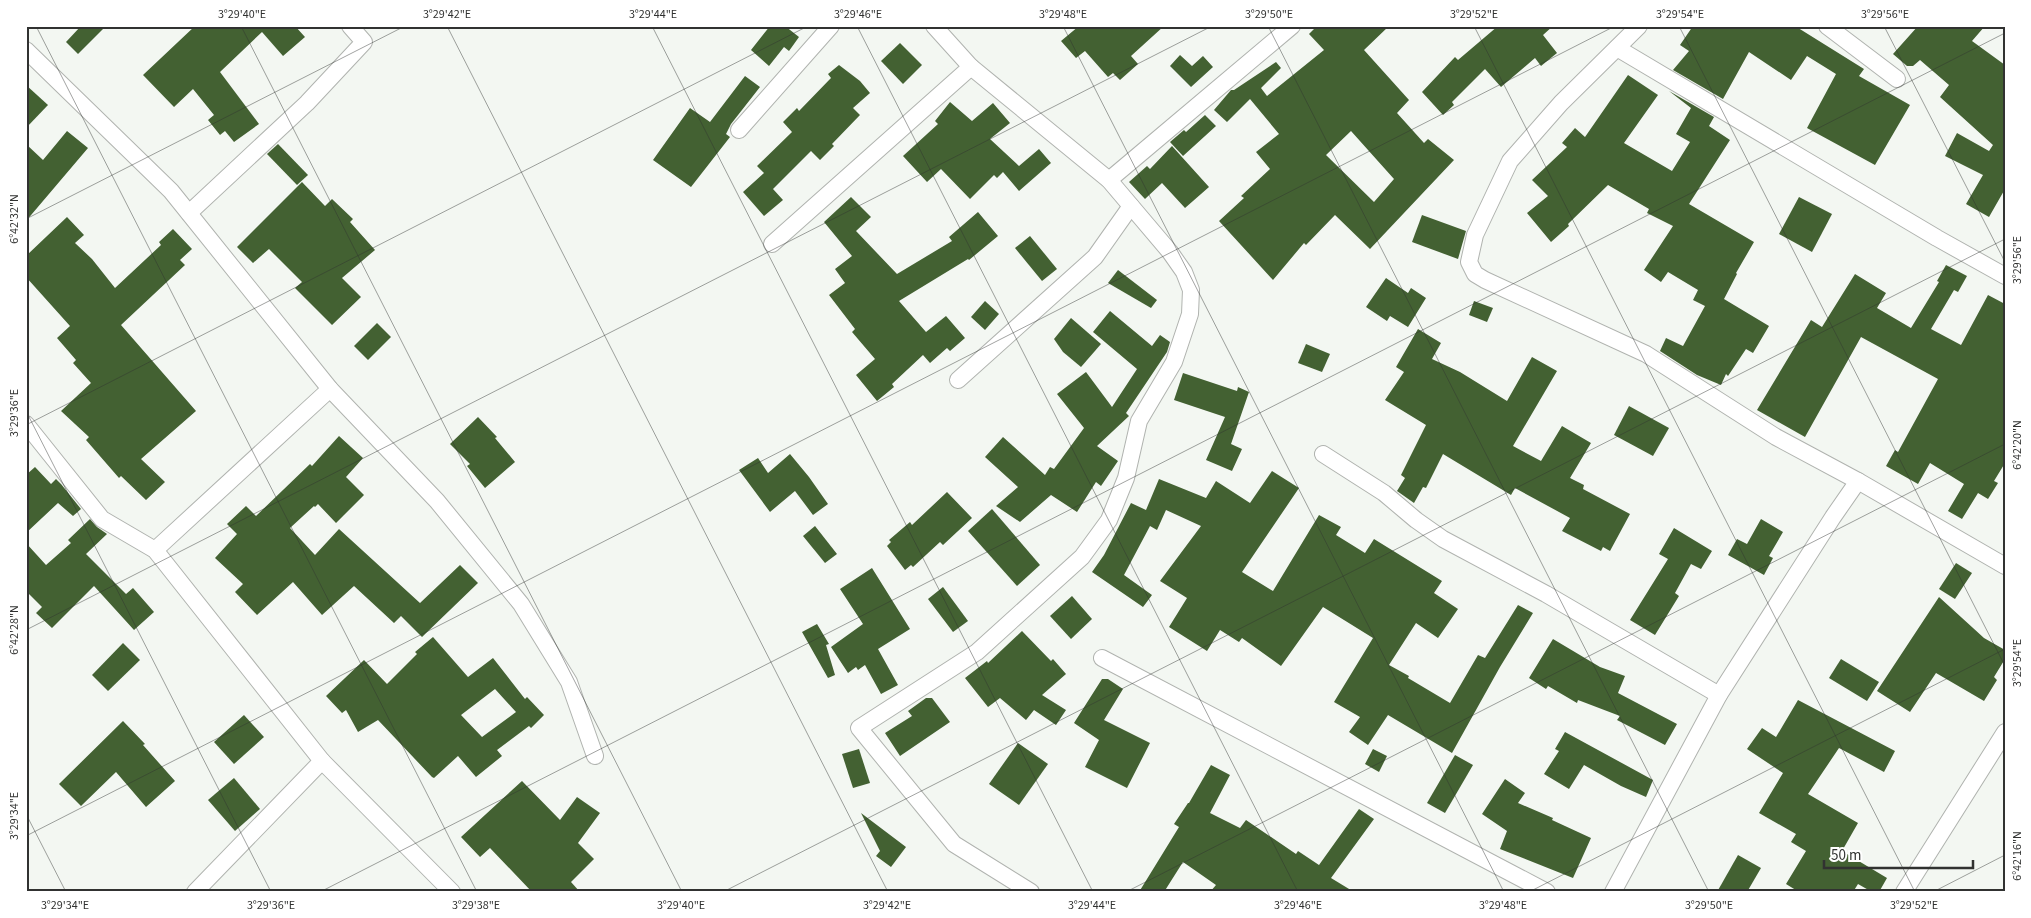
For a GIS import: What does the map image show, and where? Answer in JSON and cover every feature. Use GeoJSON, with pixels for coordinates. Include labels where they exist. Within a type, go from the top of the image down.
{"type":"FeatureCollection","features":[{"type":"Feature","properties":{"kind":"street"},"geometry":{"type":"LineString","coordinates":[[189,213],[307,103],[364,42],[350,26]]}},
{"type":"Feature","properties":{"kind":"street"},"geometry":{"type":"LineString","coordinates":[[739,130],[831,26]]}},
{"type":"Feature","properties":{"kind":"street"},"geometry":{"type":"LineString","coordinates":[[934,26],[971,67],[1108,180],[1170,252],[1184,272],[1191,290],[1190,314],[1174,362],[1139,421],[1126,478],[1109,520],[1082,557],[977,652],[859,728],[954,844],[1031,892]]}},
{"type":"Feature","properties":{"kind":"street"},"geometry":{"type":"LineString","coordinates":[[1108,180],[1292,26]]}},
{"type":"Feature","properties":{"kind":"street"},"geometry":{"type":"LineString","coordinates":[[1639,26],[1561,103],[1510,161],[1475,235],[1469,262],[1475,274],[1646,354],[1776,437],[1858,481],[2005,566]]}},
{"type":"Feature","properties":{"kind":"street"},"geometry":{"type":"LineString","coordinates":[[1827,26],[1897,79]]}},
{"type":"Feature","properties":{"kind":"street"},"geometry":{"type":"LineString","coordinates":[[1618,48],[2005,276]]}},
{"type":"Feature","properties":{"kind":"street"},"geometry":{"type":"LineString","coordinates":[[26,50],[171,191],[330,389],[437,501],[521,604],[569,682],[596,756]]}},
{"type":"Feature","properties":{"kind":"street"},"geometry":{"type":"LineString","coordinates":[[772,244],[971,67]]}},
{"type":"Feature","properties":{"kind":"street"},"geometry":{"type":"LineString","coordinates":[[958,380],[1094,258],[1131,206]]}},
{"type":"Feature","properties":{"kind":"street"},"geometry":{"type":"LineString","coordinates":[[155,550],[330,389]]}},
{"type":"Feature","properties":{"kind":"street"},"geometry":{"type":"LineString","coordinates":[[28,430],[102,519],[155,550],[322,761],[452,892]]}},
{"type":"Feature","properties":{"kind":"street"},"geometry":{"type":"LineString","coordinates":[[1323,454],[1384,493],[1416,520],[1443,539],[1546,594],[1719,695]]}},
{"type":"Feature","properties":{"kind":"street"},"geometry":{"type":"LineString","coordinates":[[1613,892],[1719,695],[1858,481]]}},
{"type":"Feature","properties":{"kind":"street"},"geometry":{"type":"LineString","coordinates":[[1102,658],[1547,892]]}},
{"type":"Feature","properties":{"kind":"street"},"geometry":{"type":"LineString","coordinates":[[1904,892],[2005,732]]}},
{"type":"Feature","properties":{"kind":"street"},"geometry":{"type":"LineString","coordinates":[[195,892],[322,761]]}},
{"type":"Feature","properties":{"kind":"building"},"geometry":{"type":"Polygon","coordinates":[[[81,26],[106,26],[78,54],[66,42],[81,26]]]}},
{"type":"Feature","properties":{"kind":"building"},"geometry":{"type":"Polygon","coordinates":[[[195,26],[295,26],[305,37],[283,56],[262,32],[220,72],[259,124],[234,142],[225,131],[220,135],[208,120],[214,115],[193,89],[174,107],[143,75],[195,26]]]}},
{"type":"Feature","properties":{"kind":"building"},"geometry":{"type":"Polygon","coordinates":[[[770,26],[785,26],[799,37],[789,51],[784,47],[769,66],[751,50],[770,26]]]}},
{"type":"Feature","properties":{"kind":"building"},"geometry":{"type":"Polygon","coordinates":[[[1079,26],[1164,26],[1131,56],[1138,64],[1120,80],[1113,73],[1108,77],[1085,51],[1076,58],[1061,41],[1079,26]]]}},
{"type":"Feature","properties":{"kind":"building"},"geometry":{"type":"Polygon","coordinates":[[[1317,26],[1389,26],[1364,50],[1409,100],[1397,113],[1424,143],[1428,139],[1454,160],[1370,249],[1335,215],[1306,245],[1304,243],[1273,280],[1219,221],[1244,198],[1241,196],[1270,169],[1256,152],[1279,134],[1250,99],[1227,122],[1214,110],[1231,90],[1234,90],[1276,62],[1281,68],[1261,88],[1267,96],[1324,50],[1309,34],[1317,26]],[[1351,131],[1326,155],[1374,202],[1394,179],[1351,131]]]}},
{"type":"Feature","properties":{"kind":"building"},"geometry":{"type":"Polygon","coordinates":[[[1498,26],[1553,26],[1543,35],[1557,53],[1541,66],[1535,58],[1501,87],[1485,69],[1452,102],[1454,105],[1443,115],[1422,92],[1455,57],[1458,60],[1498,26]]]}},
{"type":"Feature","properties":{"kind":"building"},"geometry":{"type":"Polygon","coordinates":[[[1693,26],[1795,26],[1864,69],[1859,76],[1910,105],[1875,165],[1807,128],[1836,74],[1807,56],[1791,80],[1749,52],[1723,99],[1673,70],[1689,51],[1680,45],[1693,26]]]}},
{"type":"Feature","properties":{"kind":"building"},"geometry":{"type":"Polygon","coordinates":[[[1918,26],[1985,26],[1972,41],[2005,65],[2005,189],[1989,217],[1966,204],[1983,175],[1945,156],[1957,133],[1989,151],[1993,145],[1940,97],[1949,85],[1920,60],[1913,66],[1907,66],[1893,54],[1918,26]]]}},
{"type":"Feature","properties":{"kind":"building"},"geometry":{"type":"Polygon","coordinates":[[[900,43],[922,65],[903,84],[881,61],[900,43]]]}},
{"type":"Feature","properties":{"kind":"building"},"geometry":{"type":"Polygon","coordinates":[[[1180,55],[1192,66],[1203,56],[1213,67],[1191,87],[1170,66],[1180,55]]]}},
{"type":"Feature","properties":{"kind":"building"},"geometry":{"type":"Polygon","coordinates":[[[839,65],[860,81],[870,93],[853,108],[860,115],[832,144],[834,146],[820,160],[811,151],[773,189],[783,200],[764,216],[743,192],[764,173],[757,166],[792,132],[783,122],[797,108],[799,111],[831,78],[828,74],[839,65]]]}},
{"type":"Feature","properties":{"kind":"building"},"geometry":{"type":"Polygon","coordinates":[[[1628,75],[1658,95],[1624,143],[1672,171],[1690,142],[1676,134],[1691,108],[1669,91],[1714,117],[1709,126],[1730,140],[1689,204],[1754,242],[1724,299],[1769,326],[1753,353],[1746,349],[1728,376],[1726,374],[1721,385],[1697,375],[1660,351],[1666,338],[1683,346],[1705,306],[1693,300],[1698,290],[1668,272],[1661,282],[1644,270],[1673,226],[1647,213],[1649,209],[1608,185],[1551,242],[1527,213],[1548,196],[1532,180],[1567,147],[1562,143],[1575,128],[1585,137],[1628,75]]]}},
{"type":"Feature","properties":{"kind":"building"},"geometry":{"type":"Polygon","coordinates":[[[745,76],[760,87],[731,124],[726,134],[730,137],[691,187],[653,160],[690,108],[710,122],[745,76]]]}},
{"type":"Feature","properties":{"kind":"building"},"geometry":{"type":"Polygon","coordinates":[[[26,85],[48,105],[26,128],[26,85]]]}},
{"type":"Feature","properties":{"kind":"building"},"geometry":{"type":"Polygon","coordinates":[[[950,102],[972,121],[993,103],[1010,123],[990,139],[1019,166],[1039,149],[1051,163],[1019,191],[1003,172],[997,178],[994,175],[970,199],[941,169],[927,182],[903,156],[938,124],[935,121],[950,102]]]}},
{"type":"Feature","properties":{"kind":"building"},"geometry":{"type":"Polygon","coordinates":[[[1205,115],[1216,126],[1183,156],[1170,142],[1184,130],[1186,132],[1205,115]]]}},
{"type":"Feature","properties":{"kind":"building"},"geometry":{"type":"Polygon","coordinates":[[[67,131],[88,148],[26,221],[26,144],[43,160],[67,131]]]}},
{"type":"Feature","properties":{"kind":"building"},"geometry":{"type":"Polygon","coordinates":[[[278,144],[308,175],[297,185],[267,154],[278,144]]]}},
{"type":"Feature","properties":{"kind":"building"},"geometry":{"type":"Polygon","coordinates":[[[1172,146],[1209,187],[1185,208],[1162,183],[1145,199],[1129,182],[1147,166],[1150,169],[1172,146]]]}},
{"type":"Feature","properties":{"kind":"building"},"geometry":{"type":"Polygon","coordinates":[[[302,182],[325,206],[332,199],[353,219],[350,222],[375,250],[342,278],[361,297],[332,325],[295,288],[302,282],[269,249],[253,263],[237,247],[302,182]]]}},
{"type":"Feature","properties":{"kind":"building"},"geometry":{"type":"Polygon","coordinates":[[[851,197],[871,217],[856,231],[897,274],[952,241],[949,237],[978,212],[998,236],[969,260],[899,301],[926,332],[946,316],[965,338],[950,351],[947,348],[930,363],[923,355],[892,384],[894,387],[877,401],[856,375],[875,359],[852,332],[855,329],[829,295],[845,283],[835,269],[852,256],[824,222],[851,197]]]}},
{"type":"Feature","properties":{"kind":"building"},"geometry":{"type":"Polygon","coordinates":[[[1799,197],[1832,214],[1812,252],[1779,234],[1799,197]]]}},
{"type":"Feature","properties":{"kind":"building"},"geometry":{"type":"Polygon","coordinates":[[[1422,215],[1466,231],[1458,259],[1412,242],[1422,215]]]}},
{"type":"Feature","properties":{"kind":"building"},"geometry":{"type":"Polygon","coordinates":[[[67,217],[84,235],[75,243],[92,259],[115,288],[161,245],[159,242],[173,229],[192,249],[180,260],[185,265],[121,325],[196,411],[141,459],[165,482],[146,500],[121,476],[119,478],[86,440],[89,437],[61,411],[91,383],[73,363],[76,360],[57,338],[70,326],[26,277],[26,256],[67,217]]]}},
{"type":"Feature","properties":{"kind":"building"},"geometry":{"type":"Polygon","coordinates":[[[1030,236],[1057,269],[1042,281],[1015,248],[1030,236]]]}},
{"type":"Feature","properties":{"kind":"building"},"geometry":{"type":"Polygon","coordinates":[[[1946,265],[1967,276],[1958,292],[1954,290],[1931,329],[1961,345],[1988,295],[2005,304],[2005,463],[1994,481],[1998,483],[1988,499],[1978,493],[1962,519],[1948,511],[1964,484],[1930,463],[1918,484],[1886,466],[1895,450],[1898,452],[1938,379],[1861,337],[1805,437],[1757,410],[1811,320],[1822,327],[1855,274],[1886,293],[1877,308],[1911,328],[1939,282],[1937,281],[1946,265]]]}},
{"type":"Feature","properties":{"kind":"building"},"geometry":{"type":"Polygon","coordinates":[[[1118,270],[1157,300],[1151,308],[1108,283],[1118,270]]]}},
{"type":"Feature","properties":{"kind":"building"},"geometry":{"type":"Polygon","coordinates":[[[1386,278],[1408,293],[1411,288],[1426,298],[1408,327],[1390,316],[1387,321],[1366,307],[1386,278]]]}},
{"type":"Feature","properties":{"kind":"building"},"geometry":{"type":"Polygon","coordinates":[[[985,301],[999,314],[985,330],[971,317],[985,301]]]}},
{"type":"Feature","properties":{"kind":"building"},"geometry":{"type":"Polygon","coordinates":[[[1474,301],[1493,308],[1487,322],[1469,315],[1474,301]]]}},
{"type":"Feature","properties":{"kind":"building"},"geometry":{"type":"Polygon","coordinates":[[[1110,311],[1152,346],[1160,335],[1170,342],[1167,352],[1126,413],[1129,416],[1097,446],[1118,461],[1101,486],[1096,482],[1077,512],[1051,495],[1020,522],[996,506],[1018,487],[985,457],[1003,437],[1045,475],[1050,467],[1054,469],[1084,428],[1057,394],[1086,372],[1112,407],[1137,369],[1093,332],[1110,311]]]}},
{"type":"Feature","properties":{"kind":"building"},"geometry":{"type":"Polygon","coordinates":[[[1071,318],[1101,344],[1081,367],[1063,352],[1054,339],[1071,318]]]}},
{"type":"Feature","properties":{"kind":"building"},"geometry":{"type":"Polygon","coordinates":[[[377,323],[391,337],[368,360],[354,346],[377,323]]]}},
{"type":"Feature","properties":{"kind":"building"},"geometry":{"type":"Polygon","coordinates":[[[1418,329],[1441,343],[1432,359],[1460,372],[1507,401],[1532,357],[1557,371],[1513,446],[1541,461],[1562,426],[1591,443],[1570,478],[1584,485],[1583,489],[1630,514],[1610,551],[1603,547],[1601,551],[1562,531],[1570,518],[1515,488],[1511,495],[1443,454],[1426,488],[1423,487],[1414,503],[1397,491],[1405,478],[1401,475],[1426,425],[1385,400],[1404,372],[1396,367],[1418,329]]]}},
{"type":"Feature","properties":{"kind":"building"},"geometry":{"type":"Polygon","coordinates":[[[1306,344],[1330,354],[1322,372],[1298,363],[1306,344]]]}},
{"type":"Feature","properties":{"kind":"building"},"geometry":{"type":"Polygon","coordinates":[[[1183,373],[1237,391],[1238,387],[1249,392],[1231,444],[1242,449],[1232,471],[1206,460],[1225,417],[1174,400],[1183,373]]]}},
{"type":"Feature","properties":{"kind":"building"},"geometry":{"type":"Polygon","coordinates":[[[1629,406],[1669,428],[1653,456],[1614,435],[1629,406]]]}},
{"type":"Feature","properties":{"kind":"building"},"geometry":{"type":"Polygon","coordinates":[[[478,417],[497,437],[495,438],[515,462],[485,488],[467,466],[470,464],[450,444],[478,417]]]}},
{"type":"Feature","properties":{"kind":"building"},"geometry":{"type":"Polygon","coordinates":[[[339,436],[363,458],[346,477],[364,495],[336,523],[318,504],[290,528],[315,555],[339,529],[420,603],[460,565],[478,583],[422,637],[401,616],[394,623],[354,586],[322,615],[293,582],[257,615],[235,592],[243,584],[215,558],[237,534],[227,524],[246,506],[256,516],[310,464],[312,466],[339,436]]]}},
{"type":"Feature","properties":{"kind":"building"},"geometry":{"type":"Polygon","coordinates":[[[790,454],[828,504],[813,515],[795,491],[770,512],[739,470],[758,458],[768,473],[790,454]]]}},
{"type":"Feature","properties":{"kind":"building"},"geometry":{"type":"Polygon","coordinates":[[[35,467],[51,484],[56,479],[81,509],[73,516],[58,503],[26,533],[26,475],[35,467]]]}},
{"type":"Feature","properties":{"kind":"building"},"geometry":{"type":"Polygon","coordinates":[[[1272,471],[1299,488],[1242,572],[1273,591],[1319,515],[1341,527],[1336,535],[1365,553],[1374,539],[1442,581],[1434,593],[1458,609],[1438,638],[1416,623],[1389,665],[1450,703],[1478,655],[1485,658],[1518,605],[1533,613],[1500,667],[1452,753],[1388,715],[1368,745],[1349,732],[1360,717],[1334,702],[1373,638],[1323,607],[1281,666],[1242,638],[1239,642],[1220,630],[1207,651],[1169,627],[1187,598],[1160,581],[1201,526],[1166,510],[1157,530],[1150,526],[1124,575],[1152,595],[1143,607],[1092,572],[1104,555],[1131,503],[1146,510],[1159,479],[1206,498],[1216,481],[1250,503],[1272,471]]]}},
{"type":"Feature","properties":{"kind":"building"},"geometry":{"type":"Polygon","coordinates":[[[947,492],[972,518],[943,545],[940,542],[913,567],[911,565],[905,570],[887,546],[891,542],[889,540],[910,522],[912,525],[947,492]]]}},
{"type":"Feature","properties":{"kind":"building"},"geometry":{"type":"Polygon","coordinates":[[[992,509],[1040,565],[1017,586],[968,531],[992,509]]]}},
{"type":"Feature","properties":{"kind":"building"},"geometry":{"type":"Polygon","coordinates":[[[90,519],[107,534],[86,554],[126,594],[133,588],[154,612],[134,630],[94,586],[52,628],[36,613],[42,607],[26,591],[26,543],[46,565],[71,543],[68,540],[90,519]]]}},
{"type":"Feature","properties":{"kind":"building"},"geometry":{"type":"Polygon","coordinates":[[[1761,519],[1783,532],[1769,556],[1773,558],[1764,575],[1728,555],[1737,539],[1747,544],[1761,519]]]}},
{"type":"Feature","properties":{"kind":"building"},"geometry":{"type":"Polygon","coordinates":[[[815,526],[837,554],[825,563],[803,536],[815,526]]]}},
{"type":"Feature","properties":{"kind":"building"},"geometry":{"type":"Polygon","coordinates":[[[1674,528],[1712,551],[1701,569],[1691,564],[1675,593],[1679,596],[1655,635],[1630,620],[1668,559],[1659,554],[1674,528]]]}},
{"type":"Feature","properties":{"kind":"building"},"geometry":{"type":"Polygon","coordinates":[[[1956,563],[1972,573],[1955,599],[1939,589],[1956,563]]]}},
{"type":"Feature","properties":{"kind":"building"},"geometry":{"type":"Polygon","coordinates":[[[872,568],[910,629],[878,649],[898,685],[881,694],[865,665],[858,670],[856,667],[848,673],[831,647],[863,624],[840,589],[872,568]]]}},
{"type":"Feature","properties":{"kind":"building"},"geometry":{"type":"Polygon","coordinates":[[[943,587],[968,621],[953,632],[928,599],[943,587]]]}},
{"type":"Feature","properties":{"kind":"building"},"geometry":{"type":"Polygon","coordinates":[[[1072,596],[1092,619],[1071,639],[1050,616],[1072,596]]]}},
{"type":"Feature","properties":{"kind":"building"},"geometry":{"type":"Polygon","coordinates":[[[1939,597],[1984,638],[2005,650],[2005,659],[1994,677],[1997,680],[1984,701],[1936,673],[1910,712],[1877,691],[1939,597]]]}},
{"type":"Feature","properties":{"kind":"building"},"geometry":{"type":"Polygon","coordinates":[[[817,624],[829,644],[826,645],[835,675],[828,678],[802,632],[817,624]]]}},
{"type":"Feature","properties":{"kind":"building"},"geometry":{"type":"Polygon","coordinates":[[[1022,631],[1051,661],[1053,659],[1066,674],[1042,695],[1066,710],[1056,725],[1034,710],[1026,720],[1000,698],[988,707],[965,678],[987,661],[988,663],[1022,631]]]}},
{"type":"Feature","properties":{"kind":"building"},"geometry":{"type":"Polygon","coordinates":[[[433,637],[468,677],[493,658],[525,699],[527,697],[544,715],[531,728],[529,726],[497,750],[502,756],[476,777],[458,756],[434,778],[378,720],[358,732],[346,710],[342,713],[326,696],[364,660],[387,684],[417,654],[415,652],[433,637]],[[495,689],[461,715],[482,737],[516,712],[495,689]]]}},
{"type":"Feature","properties":{"kind":"building"},"geometry":{"type":"Polygon","coordinates":[[[1553,639],[1600,667],[1625,676],[1618,693],[1677,724],[1665,745],[1617,720],[1620,716],[1578,700],[1577,703],[1548,686],[1546,689],[1529,678],[1553,639]]]}},
{"type":"Feature","properties":{"kind":"building"},"geometry":{"type":"Polygon","coordinates":[[[123,643],[140,660],[108,691],[92,675],[123,643]]]}},
{"type":"Feature","properties":{"kind":"building"},"geometry":{"type":"Polygon","coordinates":[[[1841,659],[1879,682],[1867,701],[1829,678],[1841,659]]]}},
{"type":"Feature","properties":{"kind":"building"},"geometry":{"type":"Polygon","coordinates":[[[1102,679],[1108,679],[1123,689],[1104,720],[1150,743],[1127,788],[1085,767],[1099,740],[1074,723],[1102,679]]]}},
{"type":"Feature","properties":{"kind":"building"},"geometry":{"type":"Polygon","coordinates":[[[926,698],[932,698],[950,722],[900,756],[885,733],[912,716],[908,711],[926,698]]]}},
{"type":"Feature","properties":{"kind":"building"},"geometry":{"type":"Polygon","coordinates":[[[1798,700],[1895,751],[1884,772],[1839,748],[1808,794],[1858,823],[1842,851],[1887,878],[1879,892],[1872,892],[1858,884],[1853,892],[1799,892],[1786,884],[1806,851],[1791,842],[1796,834],[1759,813],[1783,773],[1747,749],[1762,728],[1776,737],[1798,700]]]}},
{"type":"Feature","properties":{"kind":"building"},"geometry":{"type":"Polygon","coordinates":[[[244,715],[264,737],[234,764],[214,742],[244,715]]]}},
{"type":"Feature","properties":{"kind":"building"},"geometry":{"type":"Polygon","coordinates":[[[123,721],[145,744],[143,745],[175,781],[146,807],[116,772],[81,806],[59,784],[123,721]]]}},
{"type":"Feature","properties":{"kind":"building"},"geometry":{"type":"Polygon","coordinates":[[[1565,732],[1653,780],[1646,797],[1621,786],[1584,765],[1569,789],[1544,774],[1559,751],[1555,749],[1565,732]]]}},
{"type":"Feature","properties":{"kind":"building"},"geometry":{"type":"Polygon","coordinates":[[[1018,743],[1048,764],[1019,805],[989,784],[1018,743]]]}},
{"type":"Feature","properties":{"kind":"building"},"geometry":{"type":"Polygon","coordinates":[[[859,749],[870,783],[853,788],[842,754],[859,749]]]}},
{"type":"Feature","properties":{"kind":"building"},"geometry":{"type":"Polygon","coordinates":[[[1373,749],[1387,756],[1379,772],[1365,764],[1373,749]]]}},
{"type":"Feature","properties":{"kind":"building"},"geometry":{"type":"Polygon","coordinates":[[[1455,755],[1473,765],[1445,813],[1427,803],[1455,755]]]}},
{"type":"Feature","properties":{"kind":"building"},"geometry":{"type":"Polygon","coordinates":[[[1211,765],[1230,775],[1210,813],[1240,828],[1246,820],[1296,854],[1298,851],[1319,865],[1359,809],[1374,819],[1331,878],[1354,892],[1210,892],[1216,885],[1183,862],[1164,892],[1139,892],[1179,827],[1174,824],[1189,803],[1211,765]]]}},
{"type":"Feature","properties":{"kind":"building"},"geometry":{"type":"Polygon","coordinates":[[[234,778],[260,809],[235,831],[208,800],[234,778]]]}},
{"type":"Feature","properties":{"kind":"building"},"geometry":{"type":"Polygon","coordinates":[[[1505,779],[1525,793],[1518,803],[1553,818],[1552,820],[1591,838],[1573,878],[1500,849],[1507,831],[1482,814],[1505,779]]]}},
{"type":"Feature","properties":{"kind":"building"},"geometry":{"type":"Polygon","coordinates":[[[522,781],[560,820],[577,797],[600,813],[578,843],[594,859],[571,882],[580,892],[532,892],[490,848],[480,857],[461,837],[522,781]]]}},
{"type":"Feature","properties":{"kind":"building"},"geometry":{"type":"Polygon","coordinates":[[[861,813],[906,847],[891,867],[876,856],[880,851],[861,813]]]}},
{"type":"Feature","properties":{"kind":"building"},"geometry":{"type":"Polygon","coordinates":[[[1738,855],[1761,868],[1747,892],[1717,892],[1738,855]]]}}]}
